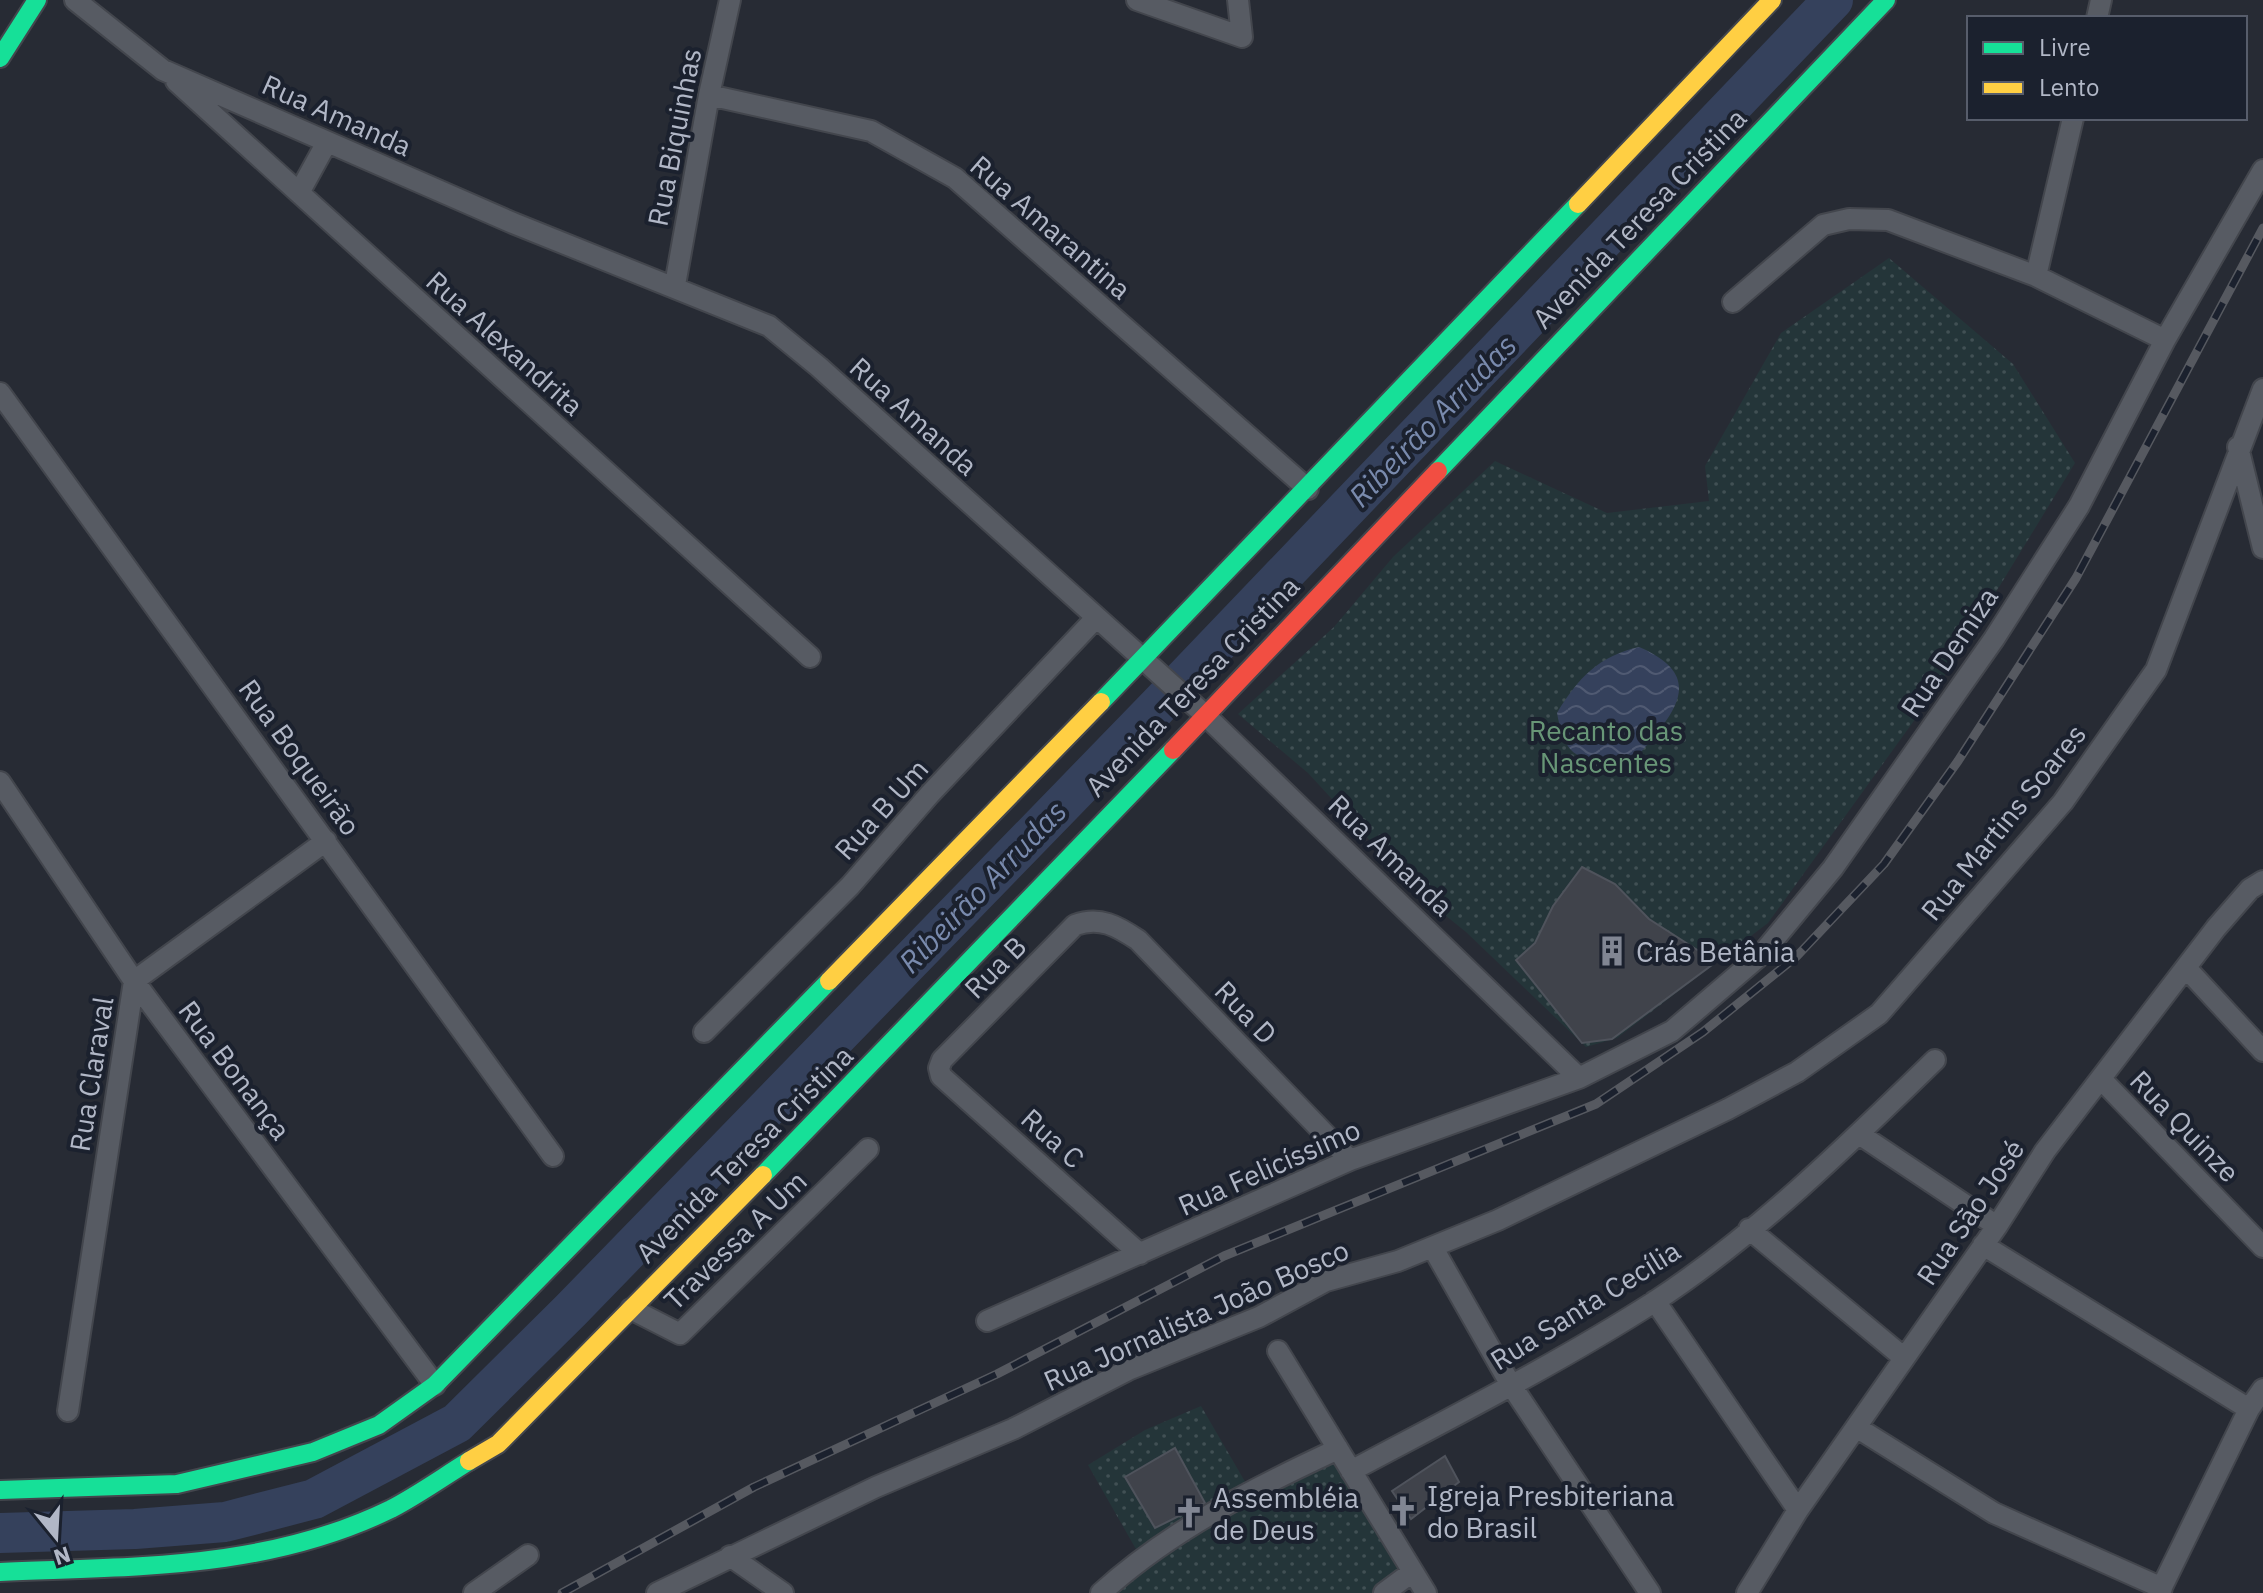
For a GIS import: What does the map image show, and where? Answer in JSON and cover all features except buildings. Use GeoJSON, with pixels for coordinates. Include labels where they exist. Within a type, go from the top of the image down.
{"type":"FeatureCollection","features":[{"type":"Feature","properties":{"kind":"main road"},"geometry":{"type":"LineString","coordinates":[[0,58],[37,0]]}},
{"type":"Feature","properties":{"kind":"main road","name":"Avenida Teresa Cristina"},"geometry":{"type":"LineString","coordinates":[[0,1490],[177,1484],[313,1452],[379,1425],[435,1385],[1149,664],[1308,489],[1772,0]]}},
{"type":"Feature","properties":{"kind":"main road","name":"Avenida Teresa Cristina"},"geometry":{"type":"LineString","coordinates":[[0,1572],[207,1563],[284,1548],[390,1509],[498,1444],[854,1084],[1886,0]]}},
{"type":"Feature","properties":{"kind":"street","name":"Rua Amanda"},"geometry":{"type":"LineString","coordinates":[[75,0],[163,70],[513,223],[675,285],[769,326],[819,367],[1095,619],[1204,714],[1579,1078]]}},
{"type":"Feature","properties":{"kind":"street","name":"Rua Biquinhas"},"geometry":{"type":"LineString","coordinates":[[675,285],[709,95],[730,0]]}},
{"type":"Feature","properties":{"kind":"street"},"geometry":{"type":"LineString","coordinates":[[1137,0],[1242,37],[1238,0]]}},
{"type":"Feature","properties":{"kind":"street","name":"Rua Alexandrita"},"geometry":{"type":"LineString","coordinates":[[163,70],[810,657]]}},
{"type":"Feature","properties":{"kind":"street","name":"Rua Amarantina"},"geometry":{"type":"LineString","coordinates":[[709,95],[871,131],[955,178],[1308,489]]}},
{"type":"Feature","properties":{"kind":"street"},"geometry":{"type":"LineString","coordinates":[[2036,276],[2073,120]]}},
{"type":"Feature","properties":{"kind":"street"},"geometry":{"type":"LineString","coordinates":[[299,193],[327,142]]}},
{"type":"Feature","properties":{"kind":"street","name":"Rua Demiza"},"geometry":{"type":"LineString","coordinates":[[1579,1078],[1672,1031],[1762,954],[1833,868],[1994,639],[2079,506],[2165,340],[2263,170]]}},
{"type":"Feature","properties":{"kind":"street"},"geometry":{"type":"LineString","coordinates":[[1733,302],[1823,225],[1849,219],[1888,220],[2036,276],[2165,340]]}},
{"type":"Feature","properties":{"kind":"street","name":"Rua Martins Soares"},"geometry":{"type":"LineString","coordinates":[[1879,1014],[2063,802],[2156,670],[2238,447],[2263,389]]}},
{"type":"Feature","properties":{"kind":"street","name":"Rua Boqueirão"},"geometry":{"type":"LineString","coordinates":[[0,393],[553,1156]]}},
{"type":"Feature","properties":{"kind":"street"},"geometry":{"type":"LineString","coordinates":[[2238,447],[2263,548]]}},
{"type":"Feature","properties":{"kind":"street","name":"Rua B Um"},"geometry":{"type":"LineString","coordinates":[[704,1032],[850,886],[930,794],[1095,619]]}},
{"type":"Feature","properties":{"kind":"street","name":"Rua Bonança"},"geometry":{"type":"LineString","coordinates":[[0,782],[134,981],[435,1385]]}},
{"type":"Feature","properties":{"kind":"street","name":"Rua Claraval"},"geometry":{"type":"LineString","coordinates":[[68,1411],[134,981],[326,841]]}},
{"type":"Feature","properties":{"kind":"street","name":"Rua São José"},"geometry":{"type":"LineString","coordinates":[[1747,1593],[1798,1510],[1997,1226],[2045,1151],[2216,928],[2250,889],[2263,881]]}},
{"type":"Feature","properties":{"kind":"street","name":"Rua B"},"geometry":{"type":"LineString","coordinates":[[942,1060],[1075,925],[1091,919]]}},
{"type":"Feature","properties":{"kind":"street","name":"Rua D"},"geometry":{"type":"LineString","coordinates":[[1091,919],[1117,926],[1138,940],[1350,1160]]}},
{"type":"Feature","properties":{"kind":"street"},"geometry":{"type":"LineString","coordinates":[[2187,969],[2263,1051]]}},
{"type":"Feature","properties":{"kind":"street","name":"Rua Jornalista João Bosco"},"geometry":{"type":"LineString","coordinates":[[657,1593],[876,1487],[1013,1429],[1128,1370],[1259,1317],[1326,1281],[1433,1248],[1728,1109],[1797,1072],[1879,1014]]}},
{"type":"Feature","properties":{"kind":"street","name":"Rua C"},"geometry":{"type":"LineString","coordinates":[[942,1060],[939,1068],[941,1076],[1140,1254]]}},
{"type":"Feature","properties":{"kind":"street","name":"Rua Santa Cecília"},"geometry":{"type":"LineString","coordinates":[[1351,1471],[1511,1385],[1655,1301],[1749,1229],[1859,1134],[1935,1060]]}},
{"type":"Feature","properties":{"kind":"street","name":"Rua Felicíssimo"},"geometry":{"type":"LineString","coordinates":[[987,1321],[1350,1160],[1579,1078]]}},
{"type":"Feature","properties":{"kind":"street","name":"Rua Quinze"},"geometry":{"type":"LineString","coordinates":[[2101,1079],[2263,1247]]}},
{"type":"Feature","properties":{"kind":"street"},"geometry":{"type":"LineString","coordinates":[[1859,1134],[1997,1226]]}},
{"type":"Feature","properties":{"kind":"street","name":"Travessa A Um"},"geometry":{"type":"LineString","coordinates":[[631,1309],[680,1334],[868,1149]]}},
{"type":"Feature","properties":{"kind":"street"},"geometry":{"type":"LineString","coordinates":[[1749,1229],[1903,1357]]}},
{"type":"Feature","properties":{"kind":"street"},"geometry":{"type":"LineString","coordinates":[[1983,1245],[2249,1409]]}},
{"type":"Feature","properties":{"kind":"street"},"geometry":{"type":"LineString","coordinates":[[1433,1248],[1511,1385],[1650,1593]]}},
{"type":"Feature","properties":{"kind":"street"},"geometry":{"type":"LineString","coordinates":[[1655,1301],[1798,1510]]}},
{"type":"Feature","properties":{"kind":"street"},"geometry":{"type":"LineString","coordinates":[[1278,1351],[1426,1593]]}},
{"type":"Feature","properties":{"kind":"street"},"geometry":{"type":"LineString","coordinates":[[1856,1427],[1994,1513],[2160,1590],[2249,1409],[2263,1389]]}},
{"type":"Feature","properties":{"kind":"street"},"geometry":{"type":"LineString","coordinates":[[1101,1593],[1136,1561],[1258,1486],[1338,1449]]}},
{"type":"Feature","properties":{"kind":"street"},"geometry":{"type":"LineString","coordinates":[[474,1593],[528,1555]]}},
{"type":"Feature","properties":{"kind":"street"},"geometry":{"type":"LineString","coordinates":[[730,1556],[783,1593]]}},
{"type":"Feature","properties":{"kind":"street"},"geometry":{"type":"LineString","coordinates":[[1384,1593],[1411,1573]]}},
{"type":"Feature","properties":{"kind":"green space","name":"Recanto das Nascentes"},"geometry":{"type":"Polygon","coordinates":[[[1889,258],[2013,364],[2075,463],[1934,693],[1768,923],[1617,1038],[1586,1047],[1466,932],[1420,895],[1308,773],[1238,714],[1334,627],[1393,557],[1495,461],[1607,513],[1709,501],[1705,466],[1781,333],[1889,258]]]}},
{"type":"Feature","properties":{"kind":"green space"},"geometry":{"type":"Polygon","coordinates":[[[1201,1406],[1247,1485],[1137,1551],[1088,1465],[1145,1430],[1201,1406]]]}},
{"type":"Feature","properties":{"kind":"green space"},"geometry":{"type":"Polygon","coordinates":[[[1335,1457],[1406,1575],[1375,1593],[1111,1593],[1153,1557],[1335,1457]]]}},
{"type":"Feature","properties":{"kind":"water"},"geometry":{"type":"Polygon","coordinates":[[[1639,647],[1662,659],[1674,673],[1679,686],[1677,701],[1669,716],[1632,763],[1576,754],[1568,747],[1557,713],[1591,670],[1612,656],[1639,647]]]}},
{"type":"Feature","properties":{"kind":"waterway","name":"Ribeirão Arrudas"},"geometry":{"type":"LineString","coordinates":[[0,1533],[135,1529],[225,1522],[314,1499],[457,1423],[570,1311],[1157,707],[1833,0]]}},
{"type":"Feature","properties":{"kind":"railway"},"geometry":{"type":"LineString","coordinates":[[562,1593],[754,1487],[997,1374],[1224,1256],[1596,1104],[1703,1032],[1797,956],[1884,864],[1958,761],[2076,578],[2263,228]]}},
{"type":"Feature","properties":{"kind":"traffic: fast"},"geometry":{"type":"LineString","coordinates":[[0,58],[37,0]]}},
{"type":"Feature","properties":{"kind":"traffic: fast"},"geometry":{"type":"LineString","coordinates":[[1438,471],[1886,0]]}},
{"type":"Feature","properties":{"kind":"traffic: fast"},"geometry":{"type":"LineString","coordinates":[[1101,702],[1578,204]]}},
{"type":"Feature","properties":{"kind":"traffic: fast"},"geometry":{"type":"LineString","coordinates":[[763,1175],[1173,750]]}},
{"type":"Feature","properties":{"kind":"traffic: fast"},"geometry":{"type":"LineString","coordinates":[[0,1490],[177,1484],[313,1452],[379,1425],[435,1385],[829,981]]}},
{"type":"Feature","properties":{"kind":"traffic: fast"},"geometry":{"type":"LineString","coordinates":[[0,1572],[150,1566],[248,1554],[296,1544],[344,1529],[391,1509],[469,1461]]}},
{"type":"Feature","properties":{"kind":"traffic: slow"},"geometry":{"type":"LineString","coordinates":[[1578,204],[1772,0]]}},
{"type":"Feature","properties":{"kind":"traffic: slow"},"geometry":{"type":"LineString","coordinates":[[829,981],[1101,702]]}},
{"type":"Feature","properties":{"kind":"traffic: slow"},"geometry":{"type":"LineString","coordinates":[[469,1461],[498,1444],[763,1175]]}},
{"type":"Feature","properties":{"kind":"traffic: jam"},"geometry":{"type":"LineString","coordinates":[[1173,750],[1438,471]]}},
{"type":"Feature","properties":{"kind":"place","name":"Crás Betânia"},"geometry":{"type":"Point","coordinates":[1612,951]}},
{"type":"Feature","properties":{"kind":"place","name":"Igreja Presbiteriana do Brasil"},"geometry":{"type":"Point","coordinates":[1403,1511]}},
{"type":"Feature","properties":{"kind":"place","name":"Assembléia de Deus"},"geometry":{"type":"Point","coordinates":[1189,1513]}}]}
